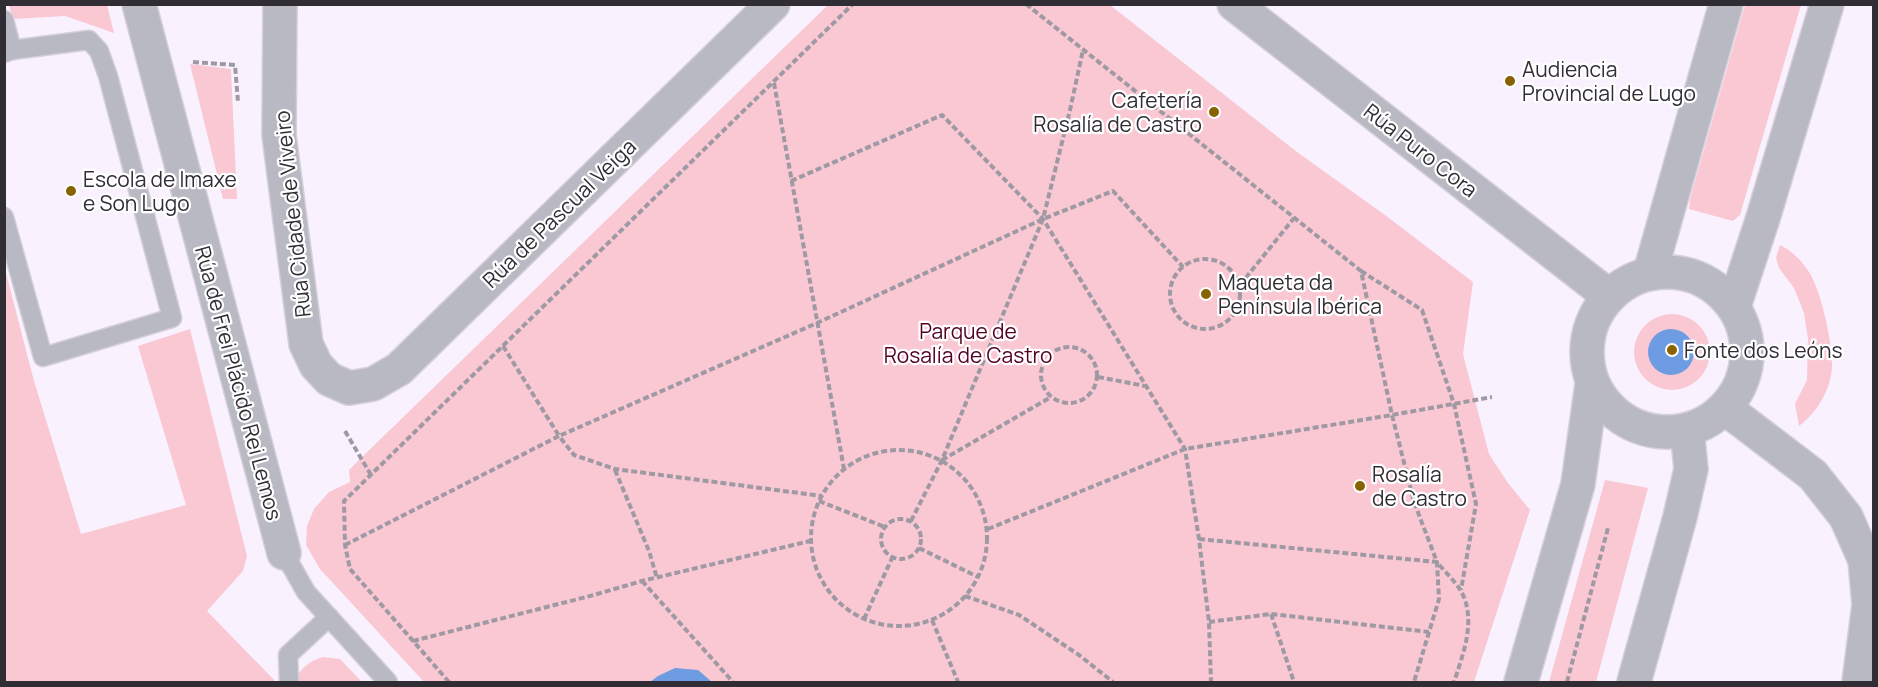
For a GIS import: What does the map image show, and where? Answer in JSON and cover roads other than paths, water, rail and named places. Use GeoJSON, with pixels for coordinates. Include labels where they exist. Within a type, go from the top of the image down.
{"type":"FeatureCollection","features":[{"type":"Feature","properties":{"kind":"street","name":"Rúa de Frei Plácido Rei Lemos"},"geometry":{"type":"LineString","coordinates":[[139,4],[284,553]]}},
{"type":"Feature","properties":{"kind":"street","name":"Rúa de Pascual Veiga"},"geometry":{"type":"LineString","coordinates":[[329,379],[349,388],[373,384],[399,369],[773,4]]}},
{"type":"Feature","properties":{"kind":"street","name":"Rúa Puro Cora"},"geometry":{"type":"LineString","coordinates":[[1234,4],[1609,296]]}},
{"type":"Feature","properties":{"kind":"street"},"geometry":{"type":"LineString","coordinates":[[1650,273],[1726,4]]}},
{"type":"Feature","properties":{"kind":"street"},"geometry":{"type":"LineString","coordinates":[[1734,306],[1763,218],[1827,4]]}},
{"type":"Feature","properties":{"kind":"street","name":"Rúa Cidade de Viveiro"},"geometry":{"type":"LineString","coordinates":[[284,5],[279,135],[306,344],[316,366],[329,379]]}},
{"type":"Feature","properties":{"kind":"street"},"geometry":{"type":"LineString","coordinates":[[1669,271],[1688,274],[1706,281],[1734,306],[1743,326],[1747,348],[1746,369],[1738,390],[1725,408],[1708,421],[1688,430],[1665,432],[1642,429],[1631,424],[1621,419],[1604,404],[1592,384],[1586,357],[1588,335],[1595,314],[1609,296],[1628,281],[1650,273],[1669,271]]}},
{"type":"Feature","properties":{"kind":"street"},"geometry":{"type":"LineString","coordinates":[[1521,682],[1578,484],[1592,384]]}},
{"type":"Feature","properties":{"kind":"street"},"geometry":{"type":"LineString","coordinates":[[1725,408],[1813,475],[1846,517],[1865,560],[1869,604],[1859,682]]}},
{"type":"Feature","properties":{"kind":"street"},"geometry":{"type":"LineString","coordinates":[[1634,682],[1691,469],[1688,430]]}},
{"type":"Feature","properties":{"kind":"lane"},"geometry":{"type":"LineString","coordinates":[[4,20],[8,51],[88,40],[99,51],[108,76],[172,318],[43,357],[4,217]]}},
{"type":"Feature","properties":{"kind":"lane"},"geometry":{"type":"LineString","coordinates":[[284,553],[306,592],[388,682]]}},
{"type":"Feature","properties":{"kind":"lane"},"geometry":{"type":"LineString","coordinates":[[289,682],[288,655],[329,617]]}},
{"type":"Feature","properties":{"kind":"water"},"geometry":{"type":"Polygon","coordinates":[[[1676,329],[1688,335],[1693,343],[1693,361],[1688,369],[1680,374],[1666,375],[1654,369],[1649,361],[1648,347],[1654,335],[1662,330],[1676,329]]]}},
{"type":"Feature","properties":{"kind":"water"},"geometry":{"type":"Polygon","coordinates":[[[675,668],[698,670],[712,682],[650,682],[675,668]]]}},
{"type":"Feature","properties":{"kind":"place","name":"Audiencia Provincial de Lugo"},"geometry":{"type":"Point","coordinates":[1510,81]}},
{"type":"Feature","properties":{"kind":"place","name":"Cafetería Rosalía de Castro"},"geometry":{"type":"Point","coordinates":[1214,112]}},
{"type":"Feature","properties":{"kind":"place","name":"Escola de Imaxe e Son Lugo"},"geometry":{"type":"Point","coordinates":[71,191]}},
{"type":"Feature","properties":{"kind":"place","name":"Maqueta da Península Ibérica"},"geometry":{"type":"Point","coordinates":[1206,294]}},
{"type":"Feature","properties":{"kind":"place","name":"Fonte dos Leóns"},"geometry":{"type":"Point","coordinates":[1672,350]}},
{"type":"Feature","properties":{"kind":"place","name":"Rosalía de Castro"},"geometry":{"type":"Point","coordinates":[1360,486]}},
{"type":"Feature","properties":{"kind":"park label","name":"Parque de Rosalía de Castro"},"geometry":{"type":"Point","coordinates":[968,343]}}]}
